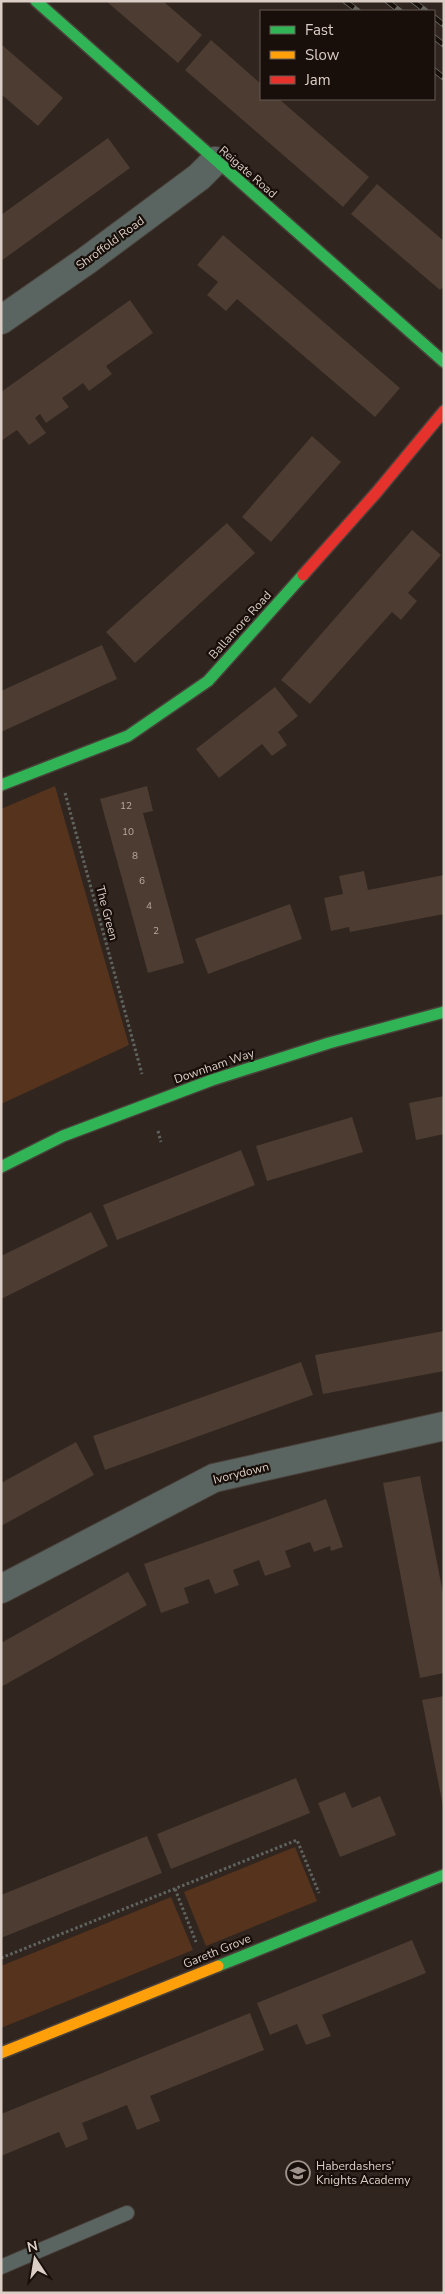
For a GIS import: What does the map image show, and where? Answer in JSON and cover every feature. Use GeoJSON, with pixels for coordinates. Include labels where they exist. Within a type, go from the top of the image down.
{"type":"FeatureCollection","features":[{"type":"Feature","properties":{"kind":"street","name":"Reigate Road"},"geometry":{"type":"LineString","coordinates":[[36,1],[444,362]]}},
{"type":"Feature","properties":{"kind":"street","name":"Shroffold Road"},"geometry":{"type":"LineString","coordinates":[[1,320],[116,239],[199,177],[215,161]]}},
{"type":"Feature","properties":{"kind":"street","name":"Ballamore Road"},"geometry":{"type":"LineString","coordinates":[[1,785],[128,736],[208,681],[376,493],[444,411]]}},
{"type":"Feature","properties":{"kind":"street","name":"Downham Way"},"geometry":{"type":"LineString","coordinates":[[1,1168],[63,1136],[212,1080],[329,1043],[444,1012]]}},
{"type":"Feature","properties":{"kind":"street","name":"Ivorydown"},"geometry":{"type":"LineString","coordinates":[[1,1590],[214,1478],[444,1426]]}},
{"type":"Feature","properties":{"kind":"street","name":"Gareth Grove"},"geometry":{"type":"LineString","coordinates":[[1,2053],[444,1875]]}},
{"type":"Feature","properties":{"kind":"lane"},"geometry":{"type":"LineString","coordinates":[[1,2267],[127,2213]]}},
{"type":"Feature","properties":{"kind":"path","name":"The Green"},"geometry":{"type":"LineString","coordinates":[[64,788],[136,1052]]}},
{"type":"Feature","properties":{"kind":"path"},"geometry":{"type":"LineString","coordinates":[[1,1958],[298,1840],[330,1921]]}},
{"type":"Feature","properties":{"kind":"path"},"geometry":{"type":"LineString","coordinates":[[175,1888],[208,1970]]}},
{"type":"Feature","properties":{"kind":"shaded area"},"geometry":{"type":"Polygon","coordinates":[[[55,786],[129,1045],[1,1104],[1,809],[55,786]]]}},
{"type":"Feature","properties":{"kind":"shaded area"},"geometry":{"type":"Polygon","coordinates":[[[295,1847],[317,1901],[206,1946],[184,1892],[295,1847]]]}},
{"type":"Feature","properties":{"kind":"shaded area"},"geometry":{"type":"Polygon","coordinates":[[[171,1897],[193,1950],[1,2028],[1,1966],[171,1897]]]}},
{"type":"Feature","properties":{"kind":"building"},"geometry":{"type":"Polygon","coordinates":[[[106,1],[163,1],[202,35],[178,63],[106,1]]]}},
{"type":"Feature","properties":{"kind":"building"},"geometry":{"type":"Polygon","coordinates":[[[211,40],[260,83],[260,100],[280,100],[369,177],[343,207],[185,70],[211,40]]]}},
{"type":"Feature","properties":{"kind":"building"},"geometry":{"type":"Polygon","coordinates":[[[1,44],[63,98],[38,126],[1,94],[1,44]]]}},
{"type":"Feature","properties":{"kind":"building"},"geometry":{"type":"Polygon","coordinates":[[[108,138],[130,168],[1,261],[1,215],[108,138]]]}},
{"type":"Feature","properties":{"kind":"building"},"geometry":{"type":"Polygon","coordinates":[[[377,184],[444,241],[444,286],[440,290],[351,214],[377,184]]]}},
{"type":"Feature","properties":{"kind":"building"},"geometry":{"type":"Polygon","coordinates":[[[223,235],[400,388],[375,417],[237,299],[226,311],[207,295],[218,282],[197,265],[223,235]]]}},
{"type":"Feature","properties":{"kind":"building"},"geometry":{"type":"Polygon","coordinates":[[[130,300],[153,333],[106,366],[112,374],[89,391],[83,383],[62,398],[69,407],[46,423],[40,414],[35,418],[46,433],[29,445],[17,430],[1,441],[1,392],[130,300]]]}},
{"type":"Feature","properties":{"kind":"building"},"geometry":{"type":"Polygon","coordinates":[[[312,436],[341,462],[271,542],[242,517],[312,436]]]}},
{"type":"Feature","properties":{"kind":"building"},"geometry":{"type":"Polygon","coordinates":[[[227,523],[255,553],[135,663],[106,632],[227,523]]]}},
{"type":"Feature","properties":{"kind":"building"},"geometry":{"type":"Polygon","coordinates":[[[412,530],[441,555],[408,593],[417,601],[401,620],[392,612],[310,704],[281,680],[412,530]]]}},
{"type":"Feature","properties":{"kind":"building"},"geometry":{"type":"Polygon","coordinates":[[[102,645],[117,679],[1,732],[1,691],[102,645]]]}},
{"type":"Feature","properties":{"kind":"building"},"geometry":{"type":"Polygon","coordinates":[[[275,687],[298,716],[278,732],[287,745],[272,756],[262,744],[219,778],[196,749],[275,687]]]}},
{"type":"Feature","properties":{"kind":"building"},"geometry":{"type":"Polygon","coordinates":[[[147,786],[153,811],[143,813],[184,963],[148,973],[100,799],[147,786]]]}},
{"type":"Feature","properties":{"kind":"building"},"geometry":{"type":"Polygon","coordinates":[[[364,871],[368,890],[444,875],[444,914],[350,932],[349,927],[331,931],[324,898],[343,894],[339,876],[364,871]]]}},
{"type":"Feature","properties":{"kind":"building"},"geometry":{"type":"Polygon","coordinates":[[[290,904],[302,939],[208,974],[195,939],[290,904]]]}},
{"type":"Feature","properties":{"kind":"building"},"geometry":{"type":"Polygon","coordinates":[[[444,1096],[444,1134],[416,1140],[409,1103],[444,1096]]]}},
{"type":"Feature","properties":{"kind":"building"},"geometry":{"type":"Polygon","coordinates":[[[352,1117],[363,1152],[267,1181],[256,1146],[352,1117]]]}},
{"type":"Feature","properties":{"kind":"building"},"geometry":{"type":"Polygon","coordinates":[[[241,1150],[255,1185],[117,1240],[103,1205],[241,1150]]]}},
{"type":"Feature","properties":{"kind":"building"},"geometry":{"type":"Polygon","coordinates":[[[91,1212],[108,1246],[1,1299],[1,1256],[91,1212]]]}},
{"type":"Feature","properties":{"kind":"building"},"geometry":{"type":"Polygon","coordinates":[[[444,1331],[444,1371],[323,1394],[315,1355],[444,1331]]]}},
{"type":"Feature","properties":{"kind":"building"},"geometry":{"type":"Polygon","coordinates":[[[301,1362],[313,1395],[105,1470],[93,1436],[301,1362]]]}},
{"type":"Feature","properties":{"kind":"building"},"geometry":{"type":"Polygon","coordinates":[[[76,1442],[94,1475],[1,1526],[1,1483],[76,1442]]]}},
{"type":"Feature","properties":{"kind":"building"},"geometry":{"type":"Polygon","coordinates":[[[420,1476],[444,1598],[444,1673],[420,1678],[383,1483],[420,1476]]]}},
{"type":"Feature","properties":{"kind":"building"},"geometry":{"type":"Polygon","coordinates":[[[326,1499],[343,1547],[331,1551],[330,1546],[314,1552],[310,1542],[285,1551],[291,1567],[265,1576],[259,1560],[233,1570],[239,1585],[215,1594],[209,1579],[184,1588],[189,1603],[161,1613],[144,1564],[326,1499]]]}},
{"type":"Feature","properties":{"kind":"building"},"geometry":{"type":"Polygon","coordinates":[[[128,1572],[147,1605],[1,1687],[1,1643],[128,1572]]]}},
{"type":"Feature","properties":{"kind":"building"},"geometry":{"type":"Polygon","coordinates":[[[444,1696],[444,1806],[443,1806],[422,1700],[444,1696]]]}},
{"type":"Feature","properties":{"kind":"building"},"geometry":{"type":"Polygon","coordinates":[[[296,1778],[310,1813],[171,1869],[157,1834],[296,1778]]]}},
{"type":"Feature","properties":{"kind":"building"},"geometry":{"type":"Polygon","coordinates":[[[345,1792],[352,1808],[380,1796],[396,1835],[340,1857],[318,1803],[345,1792]]]}},
{"type":"Feature","properties":{"kind":"building"},"geometry":{"type":"Polygon","coordinates":[[[147,1836],[162,1873],[1,1938],[1,1895],[147,1836]]]}},
{"type":"Feature","properties":{"kind":"building"},"geometry":{"type":"Polygon","coordinates":[[[412,1940],[426,1973],[322,2015],[331,2036],[306,2045],[297,2024],[270,2035],[257,2003],[412,1940]]]}},
{"type":"Feature","properties":{"kind":"building"},"geometry":{"type":"Polygon","coordinates":[[[250,2013],[264,2050],[150,2096],[160,2121],[137,2130],[127,2105],[82,2123],[88,2139],[66,2148],[59,2132],[1,2156],[1,2114],[250,2013]]]}},
{"type":"Feature","properties":{"kind":"railway"},"geometry":{"type":"LineString","coordinates":[[345,1],[357,10]]}},
{"type":"Feature","properties":{"kind":"railway"},"geometry":{"type":"LineString","coordinates":[[387,1],[399,10]]}},
{"type":"Feature","properties":{"kind":"railway"},"geometry":{"type":"LineString","coordinates":[[413,1],[425,10]]}},
{"type":"Feature","properties":{"kind":"railway"},"geometry":{"type":"LineString","coordinates":[[435,18],[444,25]]}},
{"type":"Feature","properties":{"kind":"railway"},"geometry":{"type":"LineString","coordinates":[[435,38],[444,45]]}},
{"type":"Feature","properties":{"kind":"railway"},"geometry":{"type":"LineString","coordinates":[[435,71],[444,78]]}},
{"type":"Feature","properties":{"kind":"traffic: fast"},"geometry":{"type":"LineString","coordinates":[[36,1],[444,362]]}},
{"type":"Feature","properties":{"kind":"traffic: fast"},"geometry":{"type":"LineString","coordinates":[[1,785],[128,736],[208,681],[303,575]]}},
{"type":"Feature","properties":{"kind":"traffic: fast"},"geometry":{"type":"LineString","coordinates":[[1,1167],[63,1136],[212,1080],[329,1043],[444,1012]]}},
{"type":"Feature","properties":{"kind":"traffic: fast"},"geometry":{"type":"LineString","coordinates":[[218,1966],[444,1875]]}},
{"type":"Feature","properties":{"kind":"traffic: slow"},"geometry":{"type":"LineString","coordinates":[[1,2053],[218,1966]]}},
{"type":"Feature","properties":{"kind":"traffic: jam"},"geometry":{"type":"LineString","coordinates":[[303,575],[376,493],[444,411]]}},
{"type":"Feature","properties":{"kind":"place","name":"Haberdashers' Knights Academy"},"geometry":{"type":"Point","coordinates":[298,2173]}}]}
